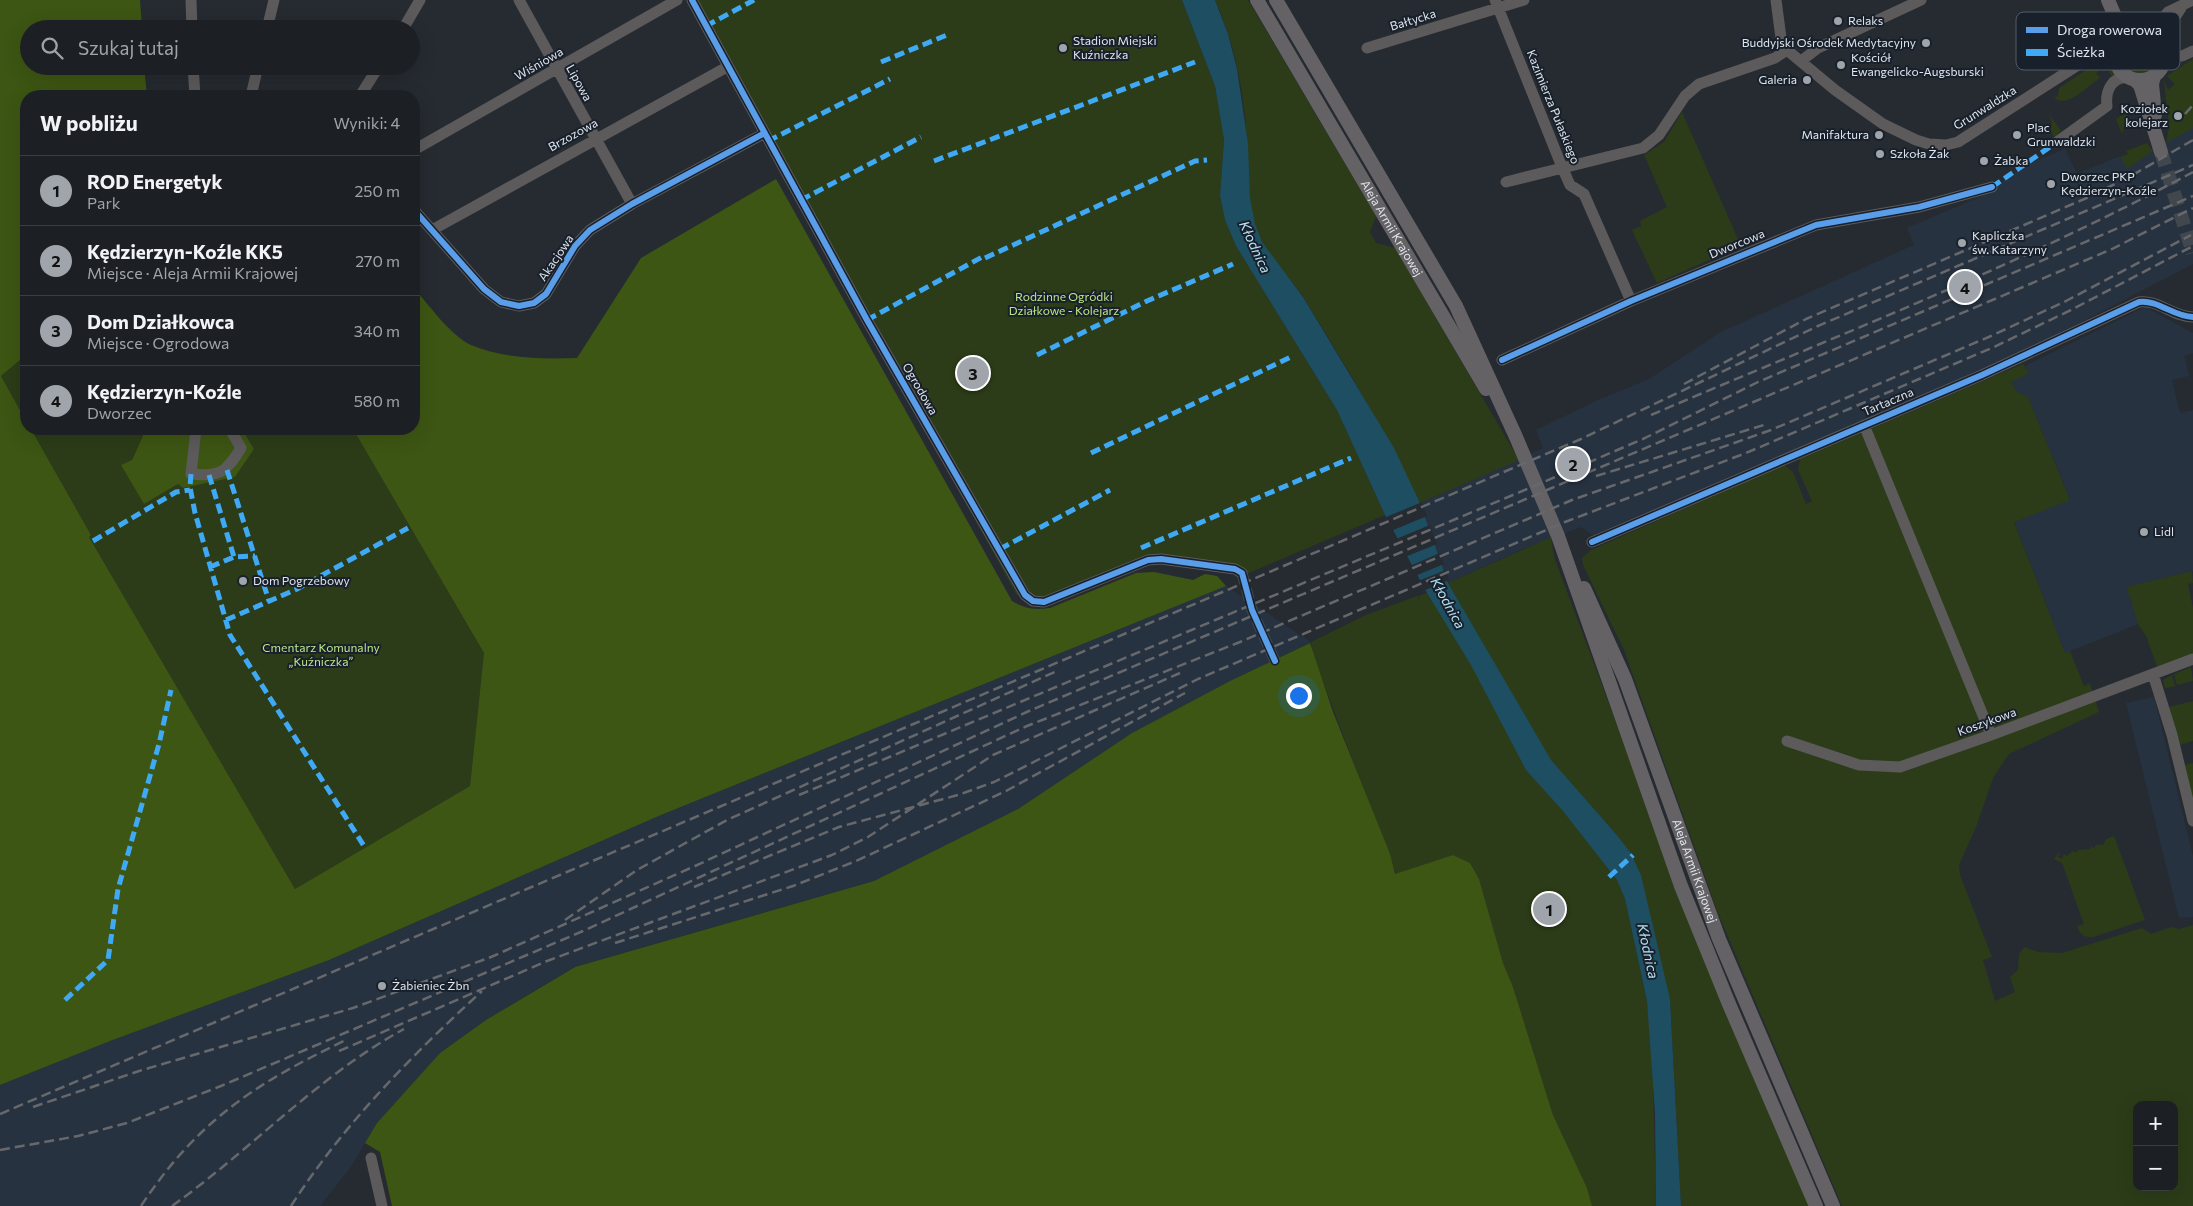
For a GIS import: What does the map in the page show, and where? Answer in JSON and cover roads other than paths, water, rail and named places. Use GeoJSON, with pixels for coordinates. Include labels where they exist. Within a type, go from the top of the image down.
{"type":"FeatureCollection","features":[{"type":"Feature","properties":{"kind":"main road","name":"Aleja Armii Krajowej"},"geometry":{"type":"LineString","coordinates":[[1257,0],[1525,458]]}},
{"type":"Feature","properties":{"kind":"main road","name":"Aleja Armii Krajowej"},"geometry":{"type":"LineString","coordinates":[[1276,0],[1456,306],[1558,536],[1622,671],[1719,939],[1833,1206]]}},
{"type":"Feature","properties":{"kind":"main road"},"geometry":{"type":"LineString","coordinates":[[2108,0],[2113,12]]}},
{"type":"Feature","properties":{"kind":"main road"},"geometry":{"type":"LineString","coordinates":[[2117,0],[2123,12]]}},
{"type":"Feature","properties":{"kind":"main road"},"geometry":{"type":"LineString","coordinates":[[2123,70],[2140,86],[2159,146],[2153,89],[2154,76]]}},
{"type":"Feature","properties":{"kind":"main road"},"geometry":{"type":"LineString","coordinates":[[2133,79],[2147,79],[2154,76],[2159,70]]}},
{"type":"Feature","properties":{"kind":"main road","name":"Aleja Armii Krajowej"},"geometry":{"type":"LineString","coordinates":[[1558,536],[1681,886],[1732,1013],[1816,1206]]}},
{"type":"Feature","properties":{"kind":"street"},"geometry":{"type":"LineString","coordinates":[[191,0],[192,20]]}},
{"type":"Feature","properties":{"kind":"street"},"geometry":{"type":"LineString","coordinates":[[269,20],[274,0]]}},
{"type":"Feature","properties":{"kind":"street"},"geometry":{"type":"LineString","coordinates":[[408,20],[420,0]]}},
{"type":"Feature","properties":{"kind":"street","name":"Lipowa"},"geometry":{"type":"LineString","coordinates":[[519,0],[594,139],[632,204]]}},
{"type":"Feature","properties":{"kind":"street","name":"Wiśniowa"},"geometry":{"type":"LineString","coordinates":[[420,147],[677,0]]}},
{"type":"Feature","properties":{"kind":"street","name":"Ogrodowa"},"geometry":{"type":"LineString","coordinates":[[692,0],[763,134],[1026,595],[1033,600],[1044,602],[1148,560],[1161,559],[1239,571]]}},
{"type":"Feature","properties":{"kind":"street","name":"Bałtycka"},"geometry":{"type":"LineString","coordinates":[[1367,48],[1497,4],[1524,0]]}},
{"type":"Feature","properties":{"kind":"street"},"geometry":{"type":"LineString","coordinates":[[1506,182],[1643,148],[1659,135],[1673,117],[1685,96],[1699,84],[1775,58],[1787,50],[1781,38],[1776,0]]}},
{"type":"Feature","properties":{"kind":"street"},"geometry":{"type":"LineString","coordinates":[[1801,60],[1818,48],[1921,0]]}},
{"type":"Feature","properties":{"kind":"street"},"geometry":{"type":"LineString","coordinates":[[2168,12],[2193,0]]}},
{"type":"Feature","properties":{"kind":"street","name":"Kazimierza Pułaskiego"},"geometry":{"type":"LineString","coordinates":[[1497,4],[1570,185],[1584,194],[1631,300]]}},
{"type":"Feature","properties":{"kind":"street"},"geometry":{"type":"LineString","coordinates":[[2178,12],[2181,7]]}},
{"type":"Feature","properties":{"kind":"street","name":"Grunwaldzka"},"geometry":{"type":"LineString","coordinates":[[1787,50],[1835,90],[1883,124],[1916,140],[1929,144],[1946,145],[1958,142],[2070,70]]}},
{"type":"Feature","properties":{"kind":"street"},"geometry":{"type":"LineString","coordinates":[[2180,56],[2193,51]]}},
{"type":"Feature","properties":{"kind":"street","name":"Brzozowa"},"geometry":{"type":"LineString","coordinates":[[432,230],[727,67]]}},
{"type":"Feature","properties":{"kind":"street"},"geometry":{"type":"LineString","coordinates":[[194,75],[195,90]]}},
{"type":"Feature","properties":{"kind":"street"},"geometry":{"type":"LineString","coordinates":[[252,90],[256,75]]}},
{"type":"Feature","properties":{"kind":"street"},"geometry":{"type":"LineString","coordinates":[[364,90],[373,75]]}},
{"type":"Feature","properties":{"kind":"street"},"geometry":{"type":"LineString","coordinates":[[2057,142],[2107,106],[2108,90],[2115,80],[2122,77],[2133,79]]}},
{"type":"Feature","properties":{"kind":"street","name":"Akacjowa"},"geometry":{"type":"LineString","coordinates":[[420,217],[484,289],[501,302],[519,306],[534,303],[546,294],[575,246],[590,230],[632,204],[763,134]]}},
{"type":"Feature","properties":{"kind":"street","name":"Dworcowa"},"geometry":{"type":"LineString","coordinates":[[1502,360],[1631,300],[1816,225],[1919,207],[1992,187]]}},
{"type":"Feature","properties":{"kind":"street","name":"Tartaczna"},"geometry":{"type":"LineString","coordinates":[[1592,542],[1982,375],[2139,302],[2147,301],[2177,315],[2193,318]]}},
{"type":"Feature","properties":{"kind":"street"},"geometry":{"type":"LineString","coordinates":[[1864,424],[1992,735]]}},
{"type":"Feature","properties":{"kind":"street"},"geometry":{"type":"LineString","coordinates":[[195,435],[191,474],[209,476],[227,470],[242,448],[234,435]]}},
{"type":"Feature","properties":{"kind":"street","name":"Koszykowa"},"geometry":{"type":"LineString","coordinates":[[1787,742],[1859,765],[1900,767],[1992,735],[2193,659]]}},
{"type":"Feature","properties":{"kind":"street"},"geometry":{"type":"LineString","coordinates":[[2153,674],[2172,735],[2193,822]]}},
{"type":"Feature","properties":{"kind":"street"},"geometry":{"type":"LineString","coordinates":[[371,1158],[382,1206]]}},
{"type":"Feature","properties":{"kind":"water","name":"Kłodnica"},"geometry":{"type":"Polygon","coordinates":[[[1182,0],[1215,0],[1228,34],[1237,69],[1248,144],[1250,198],[1255,224],[1262,242],[1303,297],[1394,448],[1420,503],[1448,583],[1551,760],[1616,834],[1630,852],[1641,875],[1670,999],[1681,1206],[1656,1206],[1655,1113],[1647,1001],[1625,899],[1617,880],[1563,811],[1526,770],[1471,665],[1427,593],[1385,515],[1337,410],[1236,246],[1225,220],[1220,196],[1224,140],[1215,86],[1182,0]]]}},
{"type":"Feature","properties":{"kind":"tunnel"},"geometry":{"type":"LineString","coordinates":[[2161,152],[2193,253]]}},
{"type":"Feature","properties":{"kind":"tunnel"},"geometry":{"type":"LineString","coordinates":[[1242,573],[1252,610],[1275,661]]}},
{"type":"Feature","properties":{"kind":"railway"},"geometry":{"type":"LineString","coordinates":[[2185,114],[2193,105]]}},
{"type":"Feature","properties":{"kind":"railway"},"geometry":{"type":"LineString","coordinates":[[1684,384],[1806,319],[2089,197],[2129,177],[2193,140]]}},
{"type":"Feature","properties":{"kind":"railway"},"geometry":{"type":"LineString","coordinates":[[0,1114],[1581,439],[1818,326],[2193,165]]}},
{"type":"Feature","properties":{"kind":"railway"},"geometry":{"type":"LineString","coordinates":[[1651,415],[1993,270],[2060,239],[2193,172]]}},
{"type":"Feature","properties":{"kind":"railway"},"geometry":{"type":"LineString","coordinates":[[799,795],[1539,484],[1645,438],[1758,382],[2193,196]]}},
{"type":"Feature","properties":{"kind":"railway"},"geometry":{"type":"LineString","coordinates":[[33,1107],[139,1071],[353,1008],[491,957],[695,866],[1029,711],[2112,249],[2193,208]]}},
{"type":"Feature","properties":{"kind":"railway"},"geometry":{"type":"LineString","coordinates":[[0,1150],[78,1136],[127,1123],[221,1086],[583,931],[1027,726],[1240,642],[1572,500],[1771,430],[1991,336],[2066,301],[2191,235]]}},
{"type":"Feature","properties":{"kind":"railway"},"geometry":{"type":"LineString","coordinates":[[694,887],[839,827],[958,795],[994,782],[1198,679],[1565,522],[1746,453],[1994,347],[2071,310],[2193,246]]}},
{"type":"Feature","properties":{"kind":"railway"},"geometry":{"type":"LineString","coordinates":[[1596,476],[1764,425]]}},
{"type":"Feature","properties":{"kind":"railway"},"geometry":{"type":"LineString","coordinates":[[565,920],[637,870],[727,820],[1059,670]]}},
{"type":"Feature","properties":{"kind":"railway"},"geometry":{"type":"LineString","coordinates":[[339,1051],[547,961],[832,855],[868,837],[993,755],[1180,673]]}},
{"type":"Feature","properties":{"kind":"railway"},"geometry":{"type":"LineString","coordinates":[[615,943],[793,886],[856,861],[1006,791],[1185,693]]}},
{"type":"Feature","properties":{"kind":"railway"},"geometry":{"type":"LineString","coordinates":[[291,1206],[333,1147],[379,1092],[482,991]]}},
{"type":"Feature","properties":{"kind":"railway"},"geometry":{"type":"LineString","coordinates":[[172,1206],[343,1068],[404,1029]]}},
{"type":"Feature","properties":{"kind":"railway"},"geometry":{"type":"LineString","coordinates":[[141,1206],[162,1176],[184,1150],[231,1107],[284,1072],[346,1040]]}},
{"type":"Feature","properties":{"kind":"place","name":"Relaks"},"geometry":{"type":"Point","coordinates":[1838,21]}},
{"type":"Feature","properties":{"kind":"place","name":"Buddyjski Ośrodek Medytacyjny"},"geometry":{"type":"Point","coordinates":[1926,43]}},
{"type":"Feature","properties":{"kind":"place","name":"Stadion Miejski Kuźniczka"},"geometry":{"type":"Point","coordinates":[1063,48]}},
{"type":"Feature","properties":{"kind":"place","name":"Kościół Ewangelicko-Augsburski"},"geometry":{"type":"Point","coordinates":[1841,65]}},
{"type":"Feature","properties":{"kind":"place","name":"Galeria"},"geometry":{"type":"Point","coordinates":[1807,80]}},
{"type":"Feature","properties":{"kind":"place","name":"Koziołek kolejarz"},"geometry":{"type":"Point","coordinates":[2178,116]}},
{"type":"Feature","properties":{"kind":"place","name":"Manifaktura"},"geometry":{"type":"Point","coordinates":[1879,135]}},
{"type":"Feature","properties":{"kind":"place","name":"Plac Grunwaldzki"},"geometry":{"type":"Point","coordinates":[2017,135]}},
{"type":"Feature","properties":{"kind":"place","name":"Szkoła Żak"},"geometry":{"type":"Point","coordinates":[1880,154]}},
{"type":"Feature","properties":{"kind":"place","name":"Żabka"},"geometry":{"type":"Point","coordinates":[1984,161]}},
{"type":"Feature","properties":{"kind":"place","name":"Dworzec PKP Kędzierzyn-Koźle"},"geometry":{"type":"Point","coordinates":[2051,184]}},
{"type":"Feature","properties":{"kind":"place","name":"Kapliczka św. Katarzyny"},"geometry":{"type":"Point","coordinates":[1962,243]}},
{"type":"Feature","properties":{"kind":"place","name":"Kędzierzyn-Koźle"},"geometry":{"type":"Point","coordinates":[1965,287]}},
{"type":"Feature","properties":{"kind":"place","name":"Dom Działkowca"},"geometry":{"type":"Point","coordinates":[973,373]}},
{"type":"Feature","properties":{"kind":"place","name":"Kędzierzyn-Koźle KK5"},"geometry":{"type":"Point","coordinates":[1573,464]}},
{"type":"Feature","properties":{"kind":"place","name":"Lidl"},"geometry":{"type":"Point","coordinates":[2144,532]}},
{"type":"Feature","properties":{"kind":"place","name":"Dom Pogrzebowy"},"geometry":{"type":"Point","coordinates":[243,581]}},
{"type":"Feature","properties":{"kind":"place","name":"ROD Energetyk"},"geometry":{"type":"Point","coordinates":[1549,909]}},
{"type":"Feature","properties":{"kind":"place","name":"Żabieniec Żbn"},"geometry":{"type":"Point","coordinates":[382,986]}},
{"type":"Feature","properties":{"kind":"park label","name":"Rodzinne Ogródki Działkowe - Kolejarz"},"geometry":{"type":"Point","coordinates":[1064,304]}},
{"type":"Feature","properties":{"kind":"park label","name":"Cmentarz Komunalny „Kuźniczka”"},"geometry":{"type":"Point","coordinates":[321,655]}}]}
